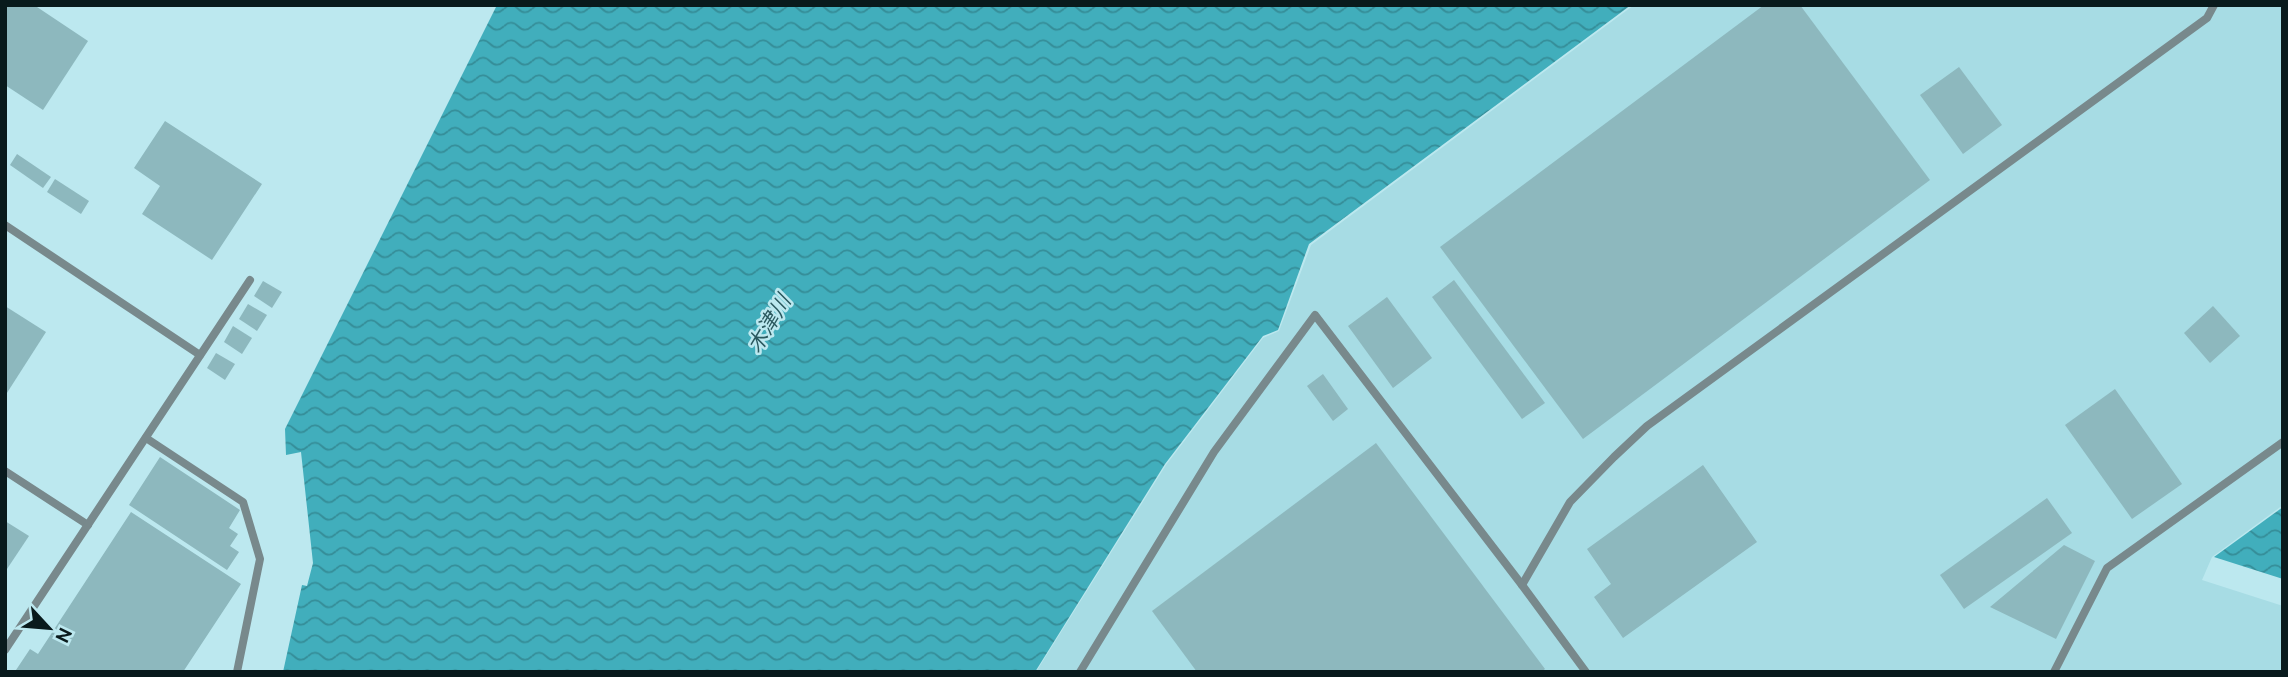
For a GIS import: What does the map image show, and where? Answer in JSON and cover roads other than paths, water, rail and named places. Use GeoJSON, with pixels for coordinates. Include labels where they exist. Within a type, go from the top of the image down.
{"type":"FeatureCollection","features":[{"type":"Feature","properties":{"kind":"lane"},"geometry":{"type":"LineString","coordinates":[[1522,585],[1570,502],[1647,426],[2207,18],[2214,5]]}},
{"type":"Feature","properties":{"kind":"lane"},"geometry":{"type":"LineString","coordinates":[[6,227],[200,355]]}},
{"type":"Feature","properties":{"kind":"lane"},"geometry":{"type":"LineString","coordinates":[[5,650],[250,280]]}},
{"type":"Feature","properties":{"kind":"lane"},"geometry":{"type":"LineString","coordinates":[[1080,672],[1214,452],[1315,315],[1586,672]]}},
{"type":"Feature","properties":{"kind":"lane"},"geometry":{"type":"LineString","coordinates":[[146,438],[243,502],[260,559],[237,672]]}},
{"type":"Feature","properties":{"kind":"lane"},"geometry":{"type":"LineString","coordinates":[[2054,672],[2107,568],[2283,442]]}},
{"type":"Feature","properties":{"kind":"lane"},"geometry":{"type":"LineString","coordinates":[[5,471],[88,525]]}},
{"type":"Feature","properties":{"kind":"water","name":"木津川"},"geometry":{"type":"Polygon","coordinates":[[[497,5],[1631,5],[1309,244],[1278,330],[1263,336],[1165,464],[1035,672],[283,672],[302,585],[307,586],[313,563],[301,452],[286,455],[285,429],[497,5]]]}},
{"type":"Feature","properties":{"kind":"water"},"geometry":{"type":"Polygon","coordinates":[[[2283,507],[2283,579],[2214,557],[2283,507]]]}}]}
